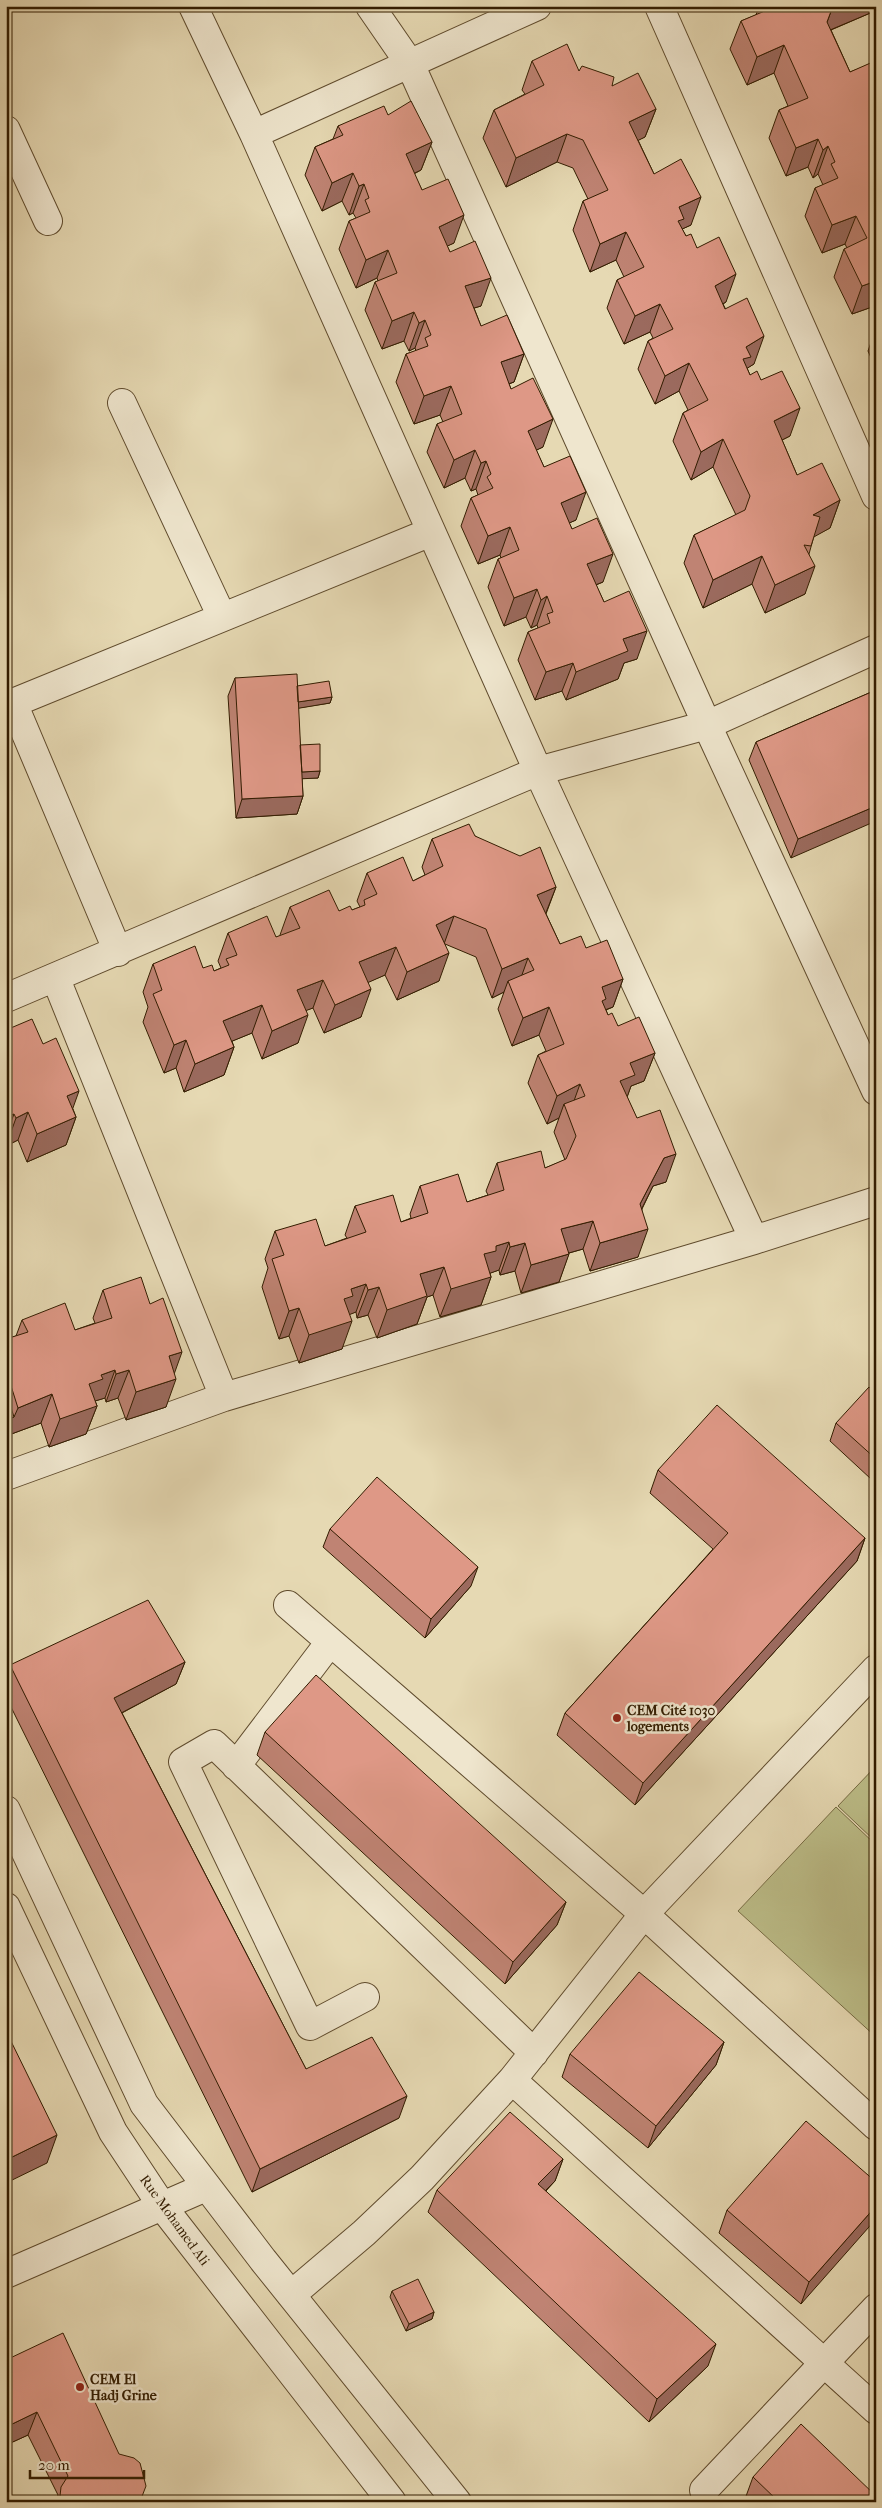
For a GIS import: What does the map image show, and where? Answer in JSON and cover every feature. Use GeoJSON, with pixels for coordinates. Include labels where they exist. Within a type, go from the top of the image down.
{"type":"FeatureCollection","features":[{"type":"Feature","properties":{"kind":"street"},"geometry":{"type":"LineString","coordinates":[[193,6],[254,134],[538,770],[754,1240]]}},
{"type":"Feature","properties":{"kind":"street"},"geometry":{"type":"LineString","coordinates":[[370,6],[410,64],[707,725],[876,1091]]}},
{"type":"Feature","properties":{"kind":"street"},"geometry":{"type":"LineString","coordinates":[[254,134],[537,6]]}},
{"type":"Feature","properties":{"kind":"street"},"geometry":{"type":"LineString","coordinates":[[659,6],[876,496]]}},
{"type":"Feature","properties":{"kind":"street"},"geometry":{"type":"LineString","coordinates":[[6,130],[48,221]]}},
{"type":"Feature","properties":{"kind":"street"},"geometry":{"type":"LineString","coordinates":[[122,403],[222,617]]}},
{"type":"Feature","properties":{"kind":"street"},"geometry":{"type":"LineString","coordinates":[[118,952],[9,696],[222,617],[431,532]]}},
{"type":"Feature","properties":{"kind":"street"},"geometry":{"type":"LineString","coordinates":[[6,998],[56,979],[538,770],[707,725],[876,649]]}},
{"type":"Feature","properties":{"kind":"street"},"geometry":{"type":"LineString","coordinates":[[56,979],[224,1397]]}},
{"type":"Feature","properties":{"kind":"street"},"geometry":{"type":"LineString","coordinates":[[6,1476],[224,1397],[754,1240],[876,1201]]}},
{"type":"Feature","properties":{"kind":"street"},"geometry":{"type":"LineString","coordinates":[[288,1605],[644,1914],[876,2126]]}},
{"type":"Feature","properties":{"kind":"street"},"geometry":{"type":"LineString","coordinates":[[236,1766],[330,1642]]}},
{"type":"Feature","properties":{"kind":"street"},"geometry":{"type":"LineString","coordinates":[[291,2295],[364,2233],[422,2178],[512,2080],[644,1914],[876,1669]]}},
{"type":"Feature","properties":{"kind":"street"},"geometry":{"type":"LineString","coordinates":[[365,1997],[310,2026],[183,1762],[214,1744],[534,2053]]}},
{"type":"Feature","properties":{"kind":"street"},"geometry":{"type":"LineString","coordinates":[[6,1810],[144,2104],[206,2187],[457,2502]]}},
{"type":"Feature","properties":{"kind":"street","name":"Rue Mohamed Ali"},"geometry":{"type":"LineString","coordinates":[[6,1907],[113,2132],[162,2206],[392,2502]]}},
{"type":"Feature","properties":{"kind":"street"},"geometry":{"type":"LineString","coordinates":[[512,2080],[876,2410]]}},
{"type":"Feature","properties":{"kind":"street"},"geometry":{"type":"LineString","coordinates":[[6,2274],[206,2187]]}},
{"type":"Feature","properties":{"kind":"street"},"geometry":{"type":"LineString","coordinates":[[704,2490],[876,2308]]}},
{"type":"Feature","properties":{"kind":"green space"},"geometry":{"type":"Polygon","coordinates":[[[876,1766],[876,1842],[838,1806],[876,1766]]]}},
{"type":"Feature","properties":{"kind":"green space"},"geometry":{"type":"Polygon","coordinates":[[[836,1807],[876,1845],[876,2037],[738,1911],[836,1807]]]}},
{"type":"Feature","properties":{"kind":"building"},"geometry":{"type":"Polygon","coordinates":[[[761,6],[833,6],[827,22],[850,72],[876,62],[876,112],[871,114],[876,126],[876,281],[862,286],[844,249],[867,238],[856,216],[832,225],[815,188],[838,178],[831,164],[835,162],[828,146],[823,150],[818,139],[796,148],[779,110],[808,98],[784,45],[757,57],[741,21],[767,10],[761,6]]]}},
{"type":"Feature","properties":{"kind":"building"},"geometry":{"type":"Polygon","coordinates":[[[567,44],[579,71],[582,66],[614,77],[612,86],[638,73],[656,109],[629,122],[654,174],[681,159],[701,197],[679,207],[684,219],[678,221],[686,236],[691,234],[697,248],[719,237],[736,274],[715,286],[725,309],[747,298],[764,336],[746,347],[751,357],[743,359],[750,375],[757,371],[761,380],[782,371],[800,408],[774,421],[797,475],[822,463],[840,500],[813,515],[820,517],[811,546],[804,545],[815,566],[775,585],[762,556],[713,580],[694,535],[745,510],[750,496],[723,439],[701,452],[683,413],[708,400],[689,363],[665,376],[648,341],[673,329],[660,304],[635,316],[617,280],[644,267],[626,232],[600,244],[583,201],[608,190],[583,140],[567,134],[516,158],[494,110],[544,85],[532,61],[567,44]]]}},
{"type":"Feature","properties":{"kind":"building"},"geometry":{"type":"Polygon","coordinates":[[[411,101],[432,142],[406,154],[422,190],[448,179],[464,215],[439,227],[450,252],[475,241],[491,278],[465,286],[481,326],[507,315],[524,354],[501,362],[511,389],[533,378],[553,419],[528,431],[544,467],[570,456],[586,492],[561,503],[572,529],[597,518],[613,554],[587,564],[604,602],[629,591],[647,631],[623,639],[628,651],[576,672],[573,663],[546,672],[528,632],[550,623],[547,614],[553,612],[547,596],[541,600],[537,589],[514,598],[498,559],[519,550],[510,527],[488,536],[471,498],[493,488],[487,477],[491,474],[486,461],[481,463],[475,450],[454,460],[437,424],[462,414],[451,386],[424,396],[406,354],[428,346],[425,338],[431,335],[425,320],[419,323],[414,312],[392,321],[375,282],[397,273],[388,250],[366,260],[349,221],[370,212],[365,200],[369,198],[364,184],[359,186],[353,173],[332,183],[315,147],[343,135],[338,126],[384,106],[388,115],[411,101]]]}},
{"type":"Feature","properties":{"kind":"building"},"geometry":{"type":"Polygon","coordinates":[[[297,674],[303,796],[242,799],[235,678],[297,674]]]}},
{"type":"Feature","properties":{"kind":"building"},"geometry":{"type":"Polygon","coordinates":[[[329,681],[332,697],[298,702],[297,686],[329,681]]]}},
{"type":"Feature","properties":{"kind":"building"},"geometry":{"type":"Polygon","coordinates":[[[876,690],[876,806],[798,839],[756,742],[876,690]]]}},
{"type":"Feature","properties":{"kind":"building"},"geometry":{"type":"Polygon","coordinates":[[[320,744],[320,771],[302,772],[300,745],[320,744]]]}},
{"type":"Feature","properties":{"kind":"building"},"geometry":{"type":"Polygon","coordinates":[[[469,824],[475,836],[520,856],[540,847],[556,887],[537,895],[560,944],[581,936],[586,948],[607,940],[623,979],[602,987],[606,999],[602,1001],[608,1015],[612,1013],[618,1026],[639,1017],[655,1053],[630,1063],[635,1075],[620,1081],[637,1118],[660,1110],[676,1154],[664,1158],[640,1204],[648,1229],[600,1243],[593,1221],[561,1229],[569,1254],[531,1265],[525,1243],[510,1247],[509,1242],[496,1246],[496,1251],[484,1254],[491,1277],[451,1289],[444,1267],[420,1274],[427,1296],[387,1310],[379,1287],[368,1290],[366,1284],[351,1289],[353,1296],[344,1299],[352,1321],[309,1335],[299,1308],[289,1311],[272,1259],[284,1255],[275,1231],[316,1219],[325,1246],[366,1232],[355,1206],[393,1195],[401,1222],[428,1213],[420,1186],[458,1174],[467,1202],[504,1190],[497,1163],[541,1151],[545,1168],[566,1159],[576,1136],[564,1104],[585,1096],[580,1084],[557,1096],[538,1055],[564,1044],[549,1007],[523,1018],[508,981],[534,970],[528,958],[502,969],[486,929],[454,916],[436,925],[449,953],[407,972],[396,947],[359,962],[371,989],[335,1005],[323,980],[297,990],[308,1015],[272,1031],[262,1005],[223,1021],[234,1047],[195,1064],[186,1040],[174,1045],[153,994],[162,990],[153,964],[195,946],[203,968],[212,965],[214,971],[229,965],[226,959],[237,955],[228,933],[267,916],[276,937],[300,928],[290,907],[329,890],[339,911],[350,906],[352,910],[365,905],[364,900],[377,894],[367,873],[403,857],[413,881],[443,866],[432,839],[469,824]]]}},
{"type":"Feature","properties":{"kind":"building"},"geometry":{"type":"Polygon","coordinates":[[[32,1019],[43,1044],[56,1038],[79,1091],[67,1096],[76,1117],[37,1134],[28,1112],[16,1118],[14,1114],[6,1117],[6,1030],[32,1019]]]}},
{"type":"Feature","properties":{"kind":"building"},"geometry":{"type":"Polygon","coordinates":[[[141,1277],[150,1304],[163,1298],[182,1352],[169,1356],[176,1379],[136,1392],[129,1370],[116,1374],[115,1370],[101,1375],[103,1379],[89,1384],[97,1406],[60,1419],[52,1394],[18,1408],[6,1370],[6,1339],[28,1332],[22,1320],[65,1303],[75,1330],[112,1318],[103,1290],[141,1277]]]}},
{"type":"Feature","properties":{"kind":"building"},"geometry":{"type":"Polygon","coordinates":[[[869,1387],[876,1393],[876,1459],[836,1423],[869,1387]]]}},
{"type":"Feature","properties":{"kind":"building"},"geometry":{"type":"Polygon","coordinates":[[[6,1392],[14,1417],[6,1420],[6,1392]]]}},
{"type":"Feature","properties":{"kind":"building"},"geometry":{"type":"Polygon","coordinates":[[[717,1405],[865,1538],[643,1783],[565,1713],[728,1533],[658,1470],[717,1405]]]}},
{"type":"Feature","properties":{"kind":"building"},"geometry":{"type":"Polygon","coordinates":[[[377,1477],[478,1567],[431,1619],[330,1529],[377,1477]]]}},
{"type":"Feature","properties":{"kind":"building"},"geometry":{"type":"Polygon","coordinates":[[[148,1600],[185,1662],[114,1698],[306,2069],[372,2037],[407,2096],[260,2169],[10,1665],[148,1600]]]}},
{"type":"Feature","properties":{"kind":"building"},"geometry":{"type":"Polygon","coordinates":[[[316,1675],[566,1902],[513,1962],[265,1732],[316,1675]]]}},
{"type":"Feature","properties":{"kind":"building"},"geometry":{"type":"Polygon","coordinates":[[[639,1972],[724,2042],[656,2126],[570,2054],[639,1972]]]}},
{"type":"Feature","properties":{"kind":"building"},"geometry":{"type":"Polygon","coordinates":[[[6,2031],[57,2135],[6,2160],[6,2031]]]}},
{"type":"Feature","properties":{"kind":"building"},"geometry":{"type":"Polygon","coordinates":[[[510,2112],[563,2159],[538,2184],[716,2344],[657,2399],[437,2190],[510,2112]]]}},
{"type":"Feature","properties":{"kind":"building"},"geometry":{"type":"Polygon","coordinates":[[[806,2121],[876,2182],[876,2206],[809,2282],[727,2210],[806,2121]]]}},
{"type":"Feature","properties":{"kind":"building"},"geometry":{"type":"Polygon","coordinates":[[[418,2279],[434,2312],[409,2324],[392,2291],[418,2279]]]}},
{"type":"Feature","properties":{"kind":"building"},"geometry":{"type":"Polygon","coordinates":[[[63,2333],[119,2454],[134,2458],[140,2463],[146,2486],[141,2499],[142,2502],[61,2502],[61,2487],[68,2476],[37,2412],[6,2427],[6,2360],[63,2333]]]}},
{"type":"Feature","properties":{"kind":"building"},"geometry":{"type":"Polygon","coordinates":[[[801,2424],[876,2496],[876,2502],[779,2502],[753,2477],[801,2424]]]}},
{"type":"Feature","properties":{"kind":"place","name":"CEM Cité 1030 logements"},"geometry":{"type":"Point","coordinates":[617,1718]}},
{"type":"Feature","properties":{"kind":"place","name":"CEM El Hadj Grine"},"geometry":{"type":"Point","coordinates":[80,2387]}}]}
